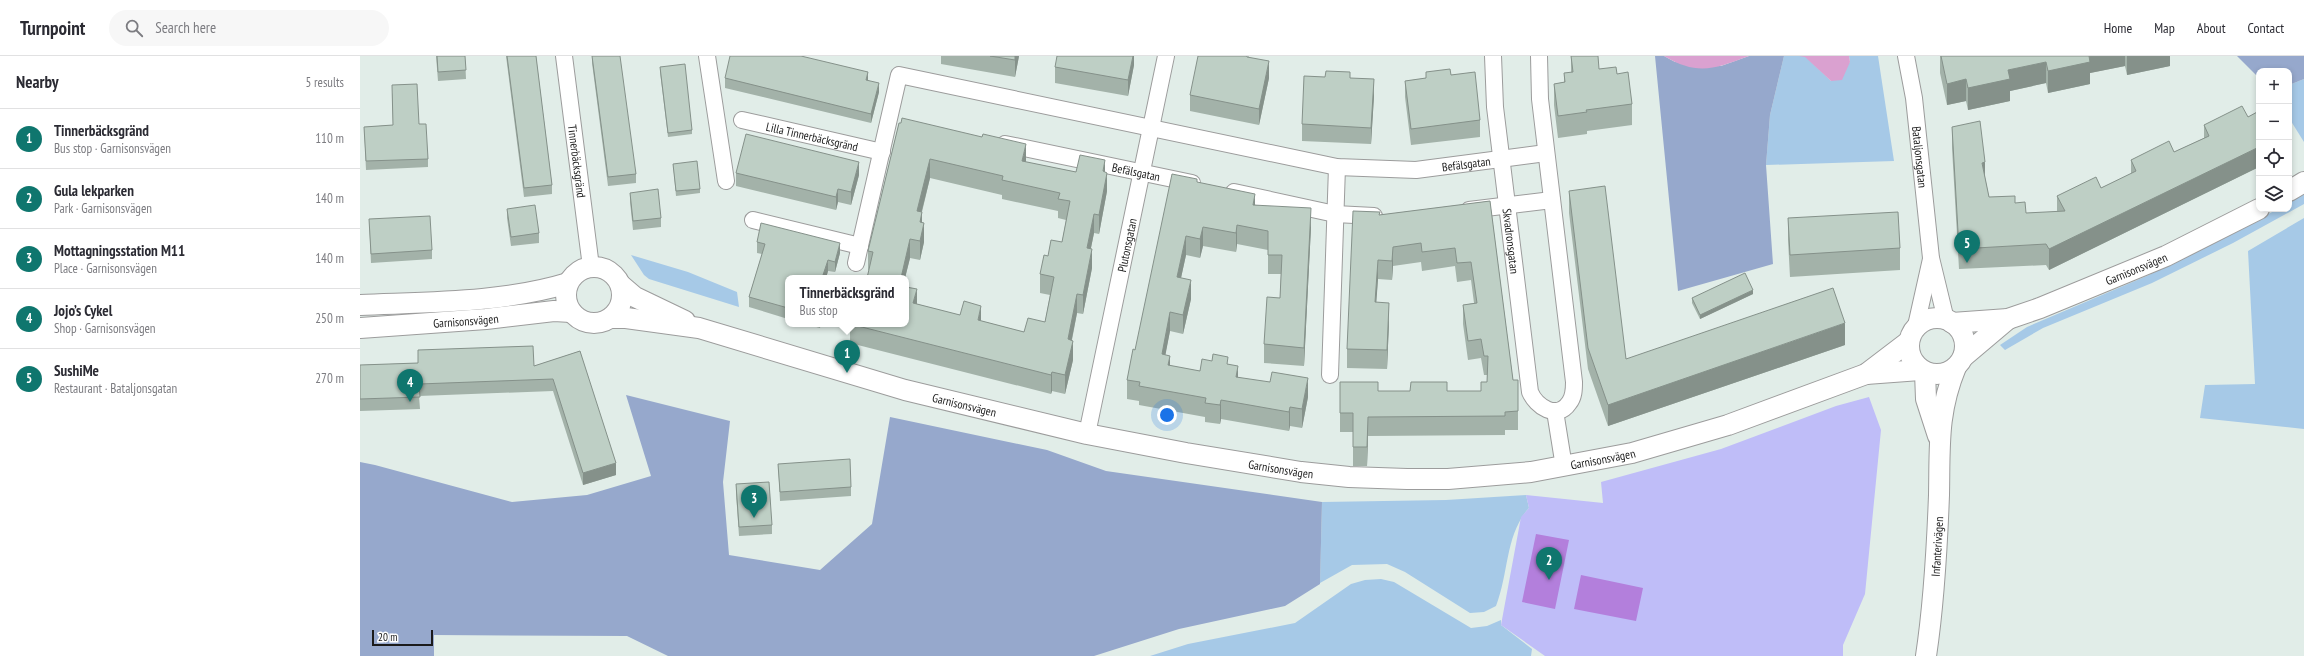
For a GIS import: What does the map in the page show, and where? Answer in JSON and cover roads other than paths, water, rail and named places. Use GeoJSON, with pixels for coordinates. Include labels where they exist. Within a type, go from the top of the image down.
{"type":"FeatureCollection","features":[{"type":"Feature","properties":{"kind":"street","name":"Tinnerbäcksgränd"},"geometry":{"type":"LineString","coordinates":[[564,56],[591,267]]}},
{"type":"Feature","properties":{"kind":"street"},"geometry":{"type":"LineString","coordinates":[[707,56],[726,181]]}},
{"type":"Feature","properties":{"kind":"street","name":"Plutonsgatan"},"geometry":{"type":"LineString","coordinates":[[1087,434],[1166,56]]}},
{"type":"Feature","properties":{"kind":"street","name":"Skvadronsgatan"},"geometry":{"type":"LineString","coordinates":[[1494,56],[1495,107],[1530,392],[1534,401],[1541,407],[1555,411]]}},
{"type":"Feature","properties":{"kind":"street"},"geometry":{"type":"LineString","coordinates":[[1539,56],[1540,99],[1574,382],[1573,393],[1569,403],[1563,408],[1555,411],[1564,467]]}},
{"type":"Feature","properties":{"kind":"street","name":"Bataljonsgatan"},"geometry":{"type":"LineString","coordinates":[[1906,56],[1914,98],[1931,258],[1949,321]]}},
{"type":"Feature","properties":{"kind":"street","name":"Befälsgatan"},"geometry":{"type":"LineString","coordinates":[[882,152],[898,121],[899,75],[1337,168],[1416,170],[1546,153]]}},
{"type":"Feature","properties":{"kind":"street","name":"Lilla Tinnerbäcksgränd"},"geometry":{"type":"LineString","coordinates":[[742,120],[882,152]]}},
{"type":"Feature","properties":{"kind":"street","name":"Befälsgatan"},"geometry":{"type":"LineString","coordinates":[[991,141],[1336,214],[1391,216]]}},
{"type":"Feature","properties":{"kind":"street"},"geometry":{"type":"LineString","coordinates":[[856,263],[882,152]]}},
{"type":"Feature","properties":{"kind":"street"},"geometry":{"type":"LineString","coordinates":[[1330,375],[1337,168]]}},
{"type":"Feature","properties":{"kind":"street"},"geometry":{"type":"LineString","coordinates":[[2292,189],[2304,182]]}},
{"type":"Feature","properties":{"kind":"street"},"geometry":{"type":"LineString","coordinates":[[1452,212],[1552,200]]}},
{"type":"Feature","properties":{"kind":"street","name":"Garnisonsvägen"},"geometry":{"type":"LineString","coordinates":[[1949,321],[2008,319],[2134,270],[2202,238],[2256,210]]}},
{"type":"Feature","properties":{"kind":"street"},"geometry":{"type":"LineString","coordinates":[[753,220],[860,246]]}},
{"type":"Feature","properties":{"kind":"street","name":"Bataljonsgatan"},"geometry":{"type":"LineString","coordinates":[[1912,334],[1931,258]]}},
{"type":"Feature","properties":{"kind":"street"},"geometry":{"type":"LineString","coordinates":[[591,267],[600,267],[609,271],[621,285],[623,300],[620,307],[611,318],[598,323],[590,324],[583,321],[571,312],[566,298],[568,283],[577,272],[591,267]]}},
{"type":"Feature","properties":{"kind":"street","name":"Garnisonsvägen"},"geometry":{"type":"LineString","coordinates":[[360,305],[478,298],[536,291],[568,283]]}},
{"type":"Feature","properties":{"kind":"street","name":"Garnisonsvägen"},"geometry":{"type":"LineString","coordinates":[[621,285],[635,297],[699,328]]}},
{"type":"Feature","properties":{"kind":"street","name":"Garnisonsvägen"},"geometry":{"type":"LineString","coordinates":[[360,328],[486,319],[554,311],[571,312]]}},
{"type":"Feature","properties":{"kind":"street","name":"Garnisonsvägen"},"geometry":{"type":"LineString","coordinates":[[611,318],[626,318],[699,328],[905,390],[1087,434],[1232,461],[1349,477],[1454,478],[1564,467],[1617,457],[1698,435],[1866,374],[1922,371]]}},
{"type":"Feature","properties":{"kind":"street"},"geometry":{"type":"LineString","coordinates":[[1933,318],[1949,321],[1964,338],[1965,344],[1960,362],[1942,374],[1922,371],[1909,354],[1912,334],[1933,318]]}},
{"type":"Feature","properties":{"kind":"street","name":"Garnisonsvägen"},"geometry":{"type":"LineString","coordinates":[[1960,362],[2008,319]]}},
{"type":"Feature","properties":{"kind":"street","name":"Garnisonsvägen"},"geometry":{"type":"LineString","coordinates":[[1866,374],[1912,334]]}},
{"type":"Feature","properties":{"kind":"street","name":"Infanterivägen"},"geometry":{"type":"LineString","coordinates":[[1926,656],[1930,632],[1937,538],[1939,437],[1945,398],[1960,362]]}},
{"type":"Feature","properties":{"kind":"street","name":"Infanterivägen"},"geometry":{"type":"LineString","coordinates":[[1922,371],[1926,399],[1939,437]]}},
{"type":"Feature","properties":{"kind":"place","name":"SushiMe"},"geometry":{"type":"Point","coordinates":[1967,263]}},
{"type":"Feature","properties":{"kind":"place","name":"Tinnerbäcksgränd"},"geometry":{"type":"Point","coordinates":[847,373]}},
{"type":"Feature","properties":{"kind":"place","name":"Jojo’s Cykel"},"geometry":{"type":"Point","coordinates":[410,402]}},
{"type":"Feature","properties":{"kind":"place","name":"Mottagningsstation M11"},"geometry":{"type":"Point","coordinates":[754,518]}},
{"type":"Feature","properties":{"kind":"place","name":"Gula lekparken"},"geometry":{"type":"Point","coordinates":[1549,580]}}]}
